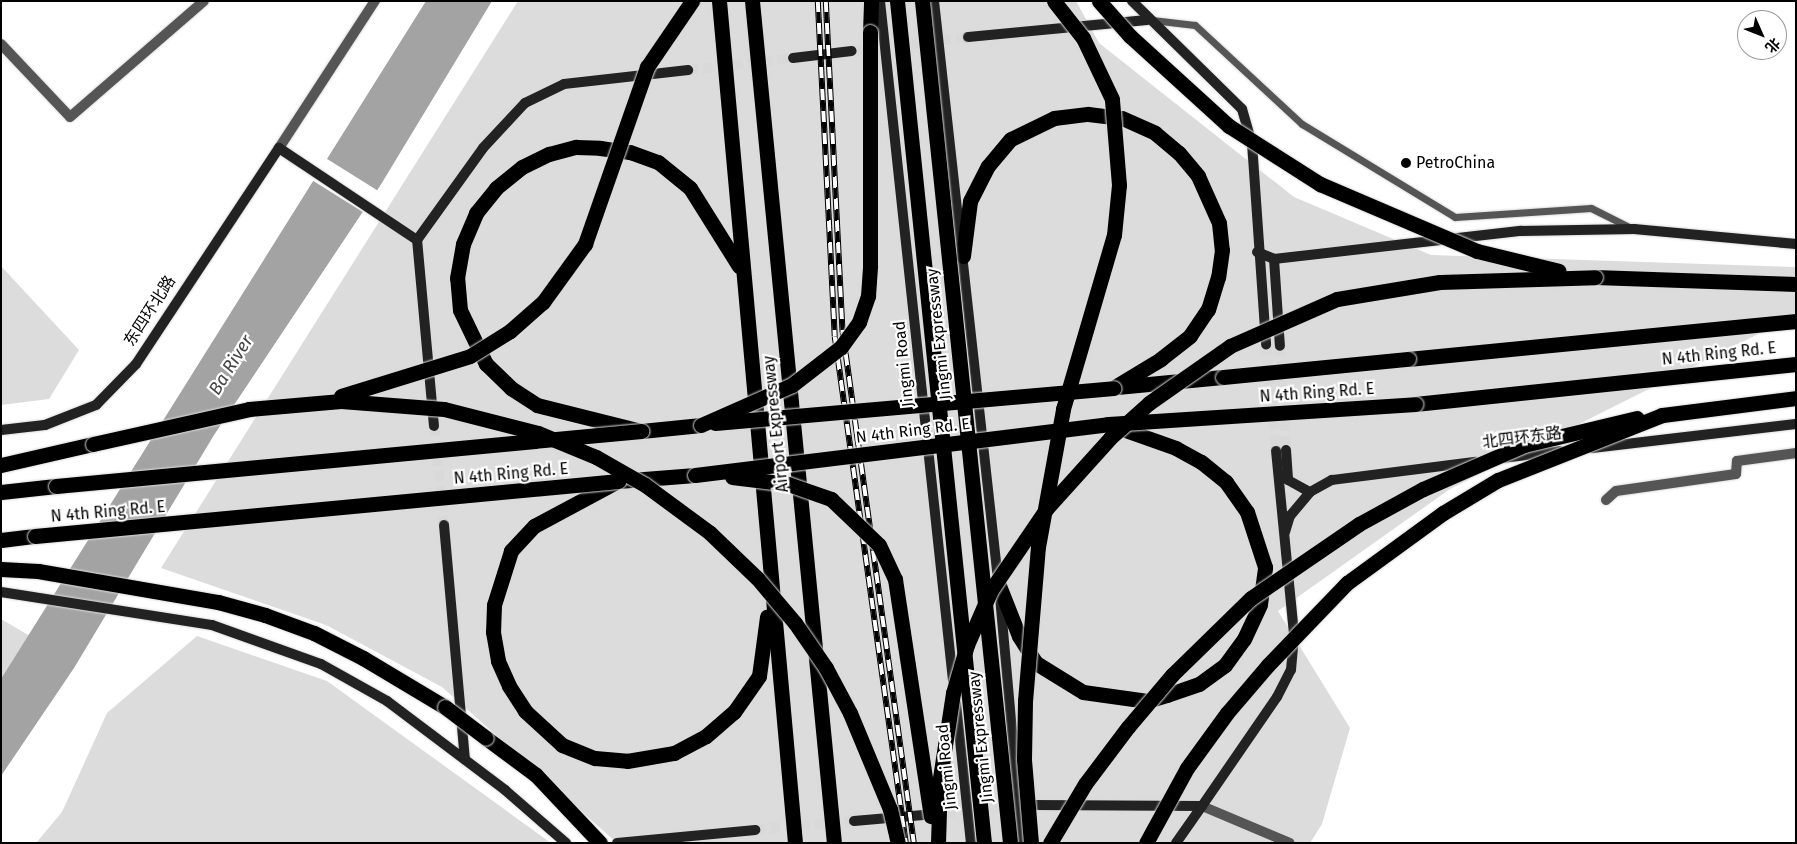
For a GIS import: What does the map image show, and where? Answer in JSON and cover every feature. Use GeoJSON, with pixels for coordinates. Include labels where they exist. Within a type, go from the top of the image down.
{"type":"FeatureCollection","features":[{"type":"Feature","properties":{"kind":"highway"},"geometry":{"type":"LineString","coordinates":[[317,402],[372,389],[470,356],[510,331],[543,302],[584,244],[647,67],[692,1]]}},
{"type":"Feature","properties":{"kind":"highway","name":"Airport Expressway"},"geometry":{"type":"LineString","coordinates":[[719,1],[795,843]]}},
{"type":"Feature","properties":{"kind":"highway","name":"Airport Expressway"},"geometry":{"type":"LineString","coordinates":[[752,1],[834,843]]}},
{"type":"Feature","properties":{"kind":"highway"},"geometry":{"type":"LineString","coordinates":[[701,425],[792,385],[841,347],[859,322],[868,296],[870,266],[870,32],[872,1]]}},
{"type":"Feature","properties":{"kind":"highway","name":"Jingmi Expressway"},"geometry":{"type":"LineString","coordinates":[[897,1],[984,843]]}},
{"type":"Feature","properties":{"kind":"highway","name":"Jingmi Expressway"},"geometry":{"type":"LineString","coordinates":[[922,1],[1010,843]]}},
{"type":"Feature","properties":{"kind":"highway"},"geometry":{"type":"LineString","coordinates":[[1031,843],[1024,759],[1025,701],[1038,547],[1063,409],[1114,235],[1119,185],[1112,99],[1083,38],[1054,1]]}},
{"type":"Feature","properties":{"kind":"highway"},"geometry":{"type":"LineString","coordinates":[[1099,1],[1130,36],[1229,126],[1320,184],[1476,251],[1530,267],[1595,277]]}},
{"type":"Feature","properties":{"kind":"highway"},"geometry":{"type":"LineString","coordinates":[[962,256],[970,201],[988,166],[1011,138],[1054,118],[1088,114],[1122,118],[1155,132],[1198,176],[1211,200],[1222,250],[1208,309],[1190,336],[1161,359],[1113,388]]}},
{"type":"Feature","properties":{"kind":"highway"},"geometry":{"type":"LineString","coordinates":[[641,431],[536,405],[486,364],[460,310],[457,278],[463,244],[476,213],[496,188],[522,167],[549,154],[576,147],[630,152],[658,162],[690,188],[742,272]]}},
{"type":"Feature","properties":{"kind":"highway"},"geometry":{"type":"LineString","coordinates":[[936,843],[940,778],[953,693],[967,645],[992,590],[1047,508],[1110,438],[1149,403],[1230,346],[1337,299],[1440,282],[1595,277],[1796,284]]}},
{"type":"Feature","properties":{"kind":"highway","name":"N 4th Ring Rd. E"},"geometry":{"type":"LineString","coordinates":[[1,492],[701,425],[1113,388],[1796,321]]}},
{"type":"Feature","properties":{"kind":"highway","name":"N 4th Ring Rd. E"},"geometry":{"type":"LineString","coordinates":[[1,540],[695,475],[1108,424],[1415,404],[1796,364]]}},
{"type":"Feature","properties":{"kind":"highway"},"geometry":{"type":"LineString","coordinates":[[1050,843],[1085,784],[1172,675],[1251,598],[1390,507],[1498,454],[1566,432],[1662,415],[1796,398]]}},
{"type":"Feature","properties":{"kind":"highway"},"geometry":{"type":"LineString","coordinates":[[1,465],[188,420],[293,402],[444,409],[538,433],[596,458],[692,519],[757,578],[826,668],[890,808],[898,843]]}},
{"type":"Feature","properties":{"kind":"highway"},"geometry":{"type":"LineString","coordinates":[[1146,843],[1188,768],[1227,713],[1347,583],[1443,513],[1498,480],[1662,415]]}},
{"type":"Feature","properties":{"kind":"highway"},"geometry":{"type":"LineString","coordinates":[[998,583],[1019,636],[1036,663],[1083,692],[1118,700],[1148,701],[1199,684],[1225,665],[1244,639],[1260,604],[1265,567],[1247,512],[1226,482],[1176,448],[1108,424]]}},
{"type":"Feature","properties":{"kind":"highway"},"geometry":{"type":"LineString","coordinates":[[695,475],[788,484],[831,499],[879,545],[895,578],[936,843]]}},
{"type":"Feature","properties":{"kind":"highway"},"geometry":{"type":"LineString","coordinates":[[618,481],[534,526],[511,551],[494,605],[493,632],[498,661],[509,686],[525,711],[562,744],[595,758],[627,760],[674,753],[706,736],[734,712],[760,676],[771,590]]}},
{"type":"Feature","properties":{"kind":"highway"},"geometry":{"type":"LineString","coordinates":[[1,569],[38,571],[218,602],[314,633],[409,683],[445,707],[536,776],[583,822],[600,843]]}},
{"type":"Feature","properties":{"kind":"street"},"geometry":{"type":"LineString","coordinates":[[1,44],[70,117],[204,1]]}},
{"type":"Feature","properties":{"kind":"street","name":"Jingmi Road"},"geometry":{"type":"LineString","coordinates":[[880,1],[971,843]]}},
{"type":"Feature","properties":{"kind":"street"},"geometry":{"type":"LineString","coordinates":[[934,1],[998,583],[1022,843]]}},
{"type":"Feature","properties":{"kind":"street"},"geometry":{"type":"LineString","coordinates":[[1132,1],[1147,20],[1242,109],[1252,143],[1257,252],[1266,345]]}},
{"type":"Feature","properties":{"kind":"street"},"geometry":{"type":"LineString","coordinates":[[374,2],[280,148],[417,240]]}},
{"type":"Feature","properties":{"kind":"street"},"geometry":{"type":"LineString","coordinates":[[968,37],[1147,20]]}},
{"type":"Feature","properties":{"kind":"street"},"geometry":{"type":"LineString","coordinates":[[793,58],[852,51]]}},
{"type":"Feature","properties":{"kind":"street"},"geometry":{"type":"LineString","coordinates":[[434,426],[417,240],[483,148],[525,103],[564,84],[688,70]]}},
{"type":"Feature","properties":{"kind":"street","name":"东四环北路"},"geometry":{"type":"LineString","coordinates":[[1,430],[45,425],[96,404],[136,364],[280,148]]}},
{"type":"Feature","properties":{"kind":"street"},"geometry":{"type":"LineString","coordinates":[[1257,252],[1274,259],[1521,231],[1634,229],[1796,244]]}},
{"type":"Feature","properties":{"kind":"street"},"geometry":{"type":"LineString","coordinates":[[1274,259],[1280,346]]}},
{"type":"Feature","properties":{"kind":"street","name":"北四环东路"},"geometry":{"type":"LineString","coordinates":[[1284,538],[1290,516],[1310,492],[1332,480],[1796,424]]}},
{"type":"Feature","properties":{"kind":"street"},"geometry":{"type":"LineString","coordinates":[[1176,843],[1292,670],[1294,634],[1284,538],[1281,450],[1288,480],[1310,492]]}},
{"type":"Feature","properties":{"kind":"street"},"geometry":{"type":"LineString","coordinates":[[1606,500],[1616,491],[1736,474],[1737,462],[1796,453]]}},
{"type":"Feature","properties":{"kind":"street"},"geometry":{"type":"LineString","coordinates":[[444,525],[465,758]]}},
{"type":"Feature","properties":{"kind":"street"},"geometry":{"type":"LineString","coordinates":[[1,592],[21,592],[212,625],[322,664],[387,701],[465,758],[566,843]]}},
{"type":"Feature","properties":{"kind":"street"},"geometry":{"type":"LineString","coordinates":[[1033,805],[1202,806],[1290,843]]}},
{"type":"Feature","properties":{"kind":"street"},"geometry":{"type":"LineString","coordinates":[[854,821],[946,813]]}},
{"type":"Feature","properties":{"kind":"street"},"geometry":{"type":"LineString","coordinates":[[618,843],[754,830]]}},
{"type":"Feature","properties":{"kind":"lane"},"geometry":{"type":"LineString","coordinates":[[1147,20],[1195,25],[1302,124],[1455,217],[1591,208],[1634,229]]}},
{"type":"Feature","properties":{"kind":"shaded area"},"geometry":{"type":"Polygon","coordinates":[[[518,1],[1076,1],[1099,43],[1294,197],[1431,255],[1796,267],[1796,315],[1450,489],[1278,611],[1350,728],[1322,824],[1310,843],[617,843],[442,687],[326,625],[161,568],[518,1]]]}},
{"type":"Feature","properties":{"kind":"shaded area"},"geometry":{"type":"Polygon","coordinates":[[[1,266],[79,350],[49,399],[1,405],[1,266]]]}},
{"type":"Feature","properties":{"kind":"shaded area"},"geometry":{"type":"Polygon","coordinates":[[[1,619],[30,636],[1,680],[1,619]]]}},
{"type":"Feature","properties":{"kind":"shaded area"},"geometry":{"type":"Polygon","coordinates":[[[197,636],[327,681],[551,843],[36,843],[62,812],[107,713],[197,636]]]}},
{"type":"Feature","properties":{"kind":"water","name":"Ba River"},"geometry":{"type":"Polygon","coordinates":[[[426,1],[492,1],[380,186],[214,435],[74,668],[1,776],[1,679],[426,1]]]}},
{"type":"Feature","properties":{"kind":"pier"},"geometry":{"type":"Polygon","coordinates":[[[324,157],[379,191],[365,213],[310,179],[324,157]]]}},
{"type":"Feature","properties":{"kind":"tunnel"},"geometry":{"type":"LineString","coordinates":[[852,51],[968,37]]}},
{"type":"Feature","properties":{"kind":"tunnel"},"geometry":{"type":"LineString","coordinates":[[688,70],[793,58]]}},
{"type":"Feature","properties":{"kind":"tunnel"},"geometry":{"type":"LineString","coordinates":[[1266,345],[1276,451]]}},
{"type":"Feature","properties":{"kind":"tunnel"},"geometry":{"type":"LineString","coordinates":[[1280,346],[1286,450]]}},
{"type":"Feature","properties":{"kind":"tunnel"},"geometry":{"type":"LineString","coordinates":[[434,426],[444,525]]}},
{"type":"Feature","properties":{"kind":"tunnel"},"geometry":{"type":"LineString","coordinates":[[946,813],[1012,807]]}},
{"type":"Feature","properties":{"kind":"tunnel"},"geometry":{"type":"LineString","coordinates":[[755,830],[854,821]]}},
{"type":"Feature","properties":{"kind":"railway"},"geometry":{"type":"LineString","coordinates":[[818,1],[835,337],[906,843]]}},
{"type":"Feature","properties":{"kind":"railway"},"geometry":{"type":"LineString","coordinates":[[826,1],[843,333],[914,843]]}},
{"type":"Feature","properties":{"kind":"place","name":"PetroChina"},"geometry":{"type":"Point","coordinates":[1406,163]}}]}
